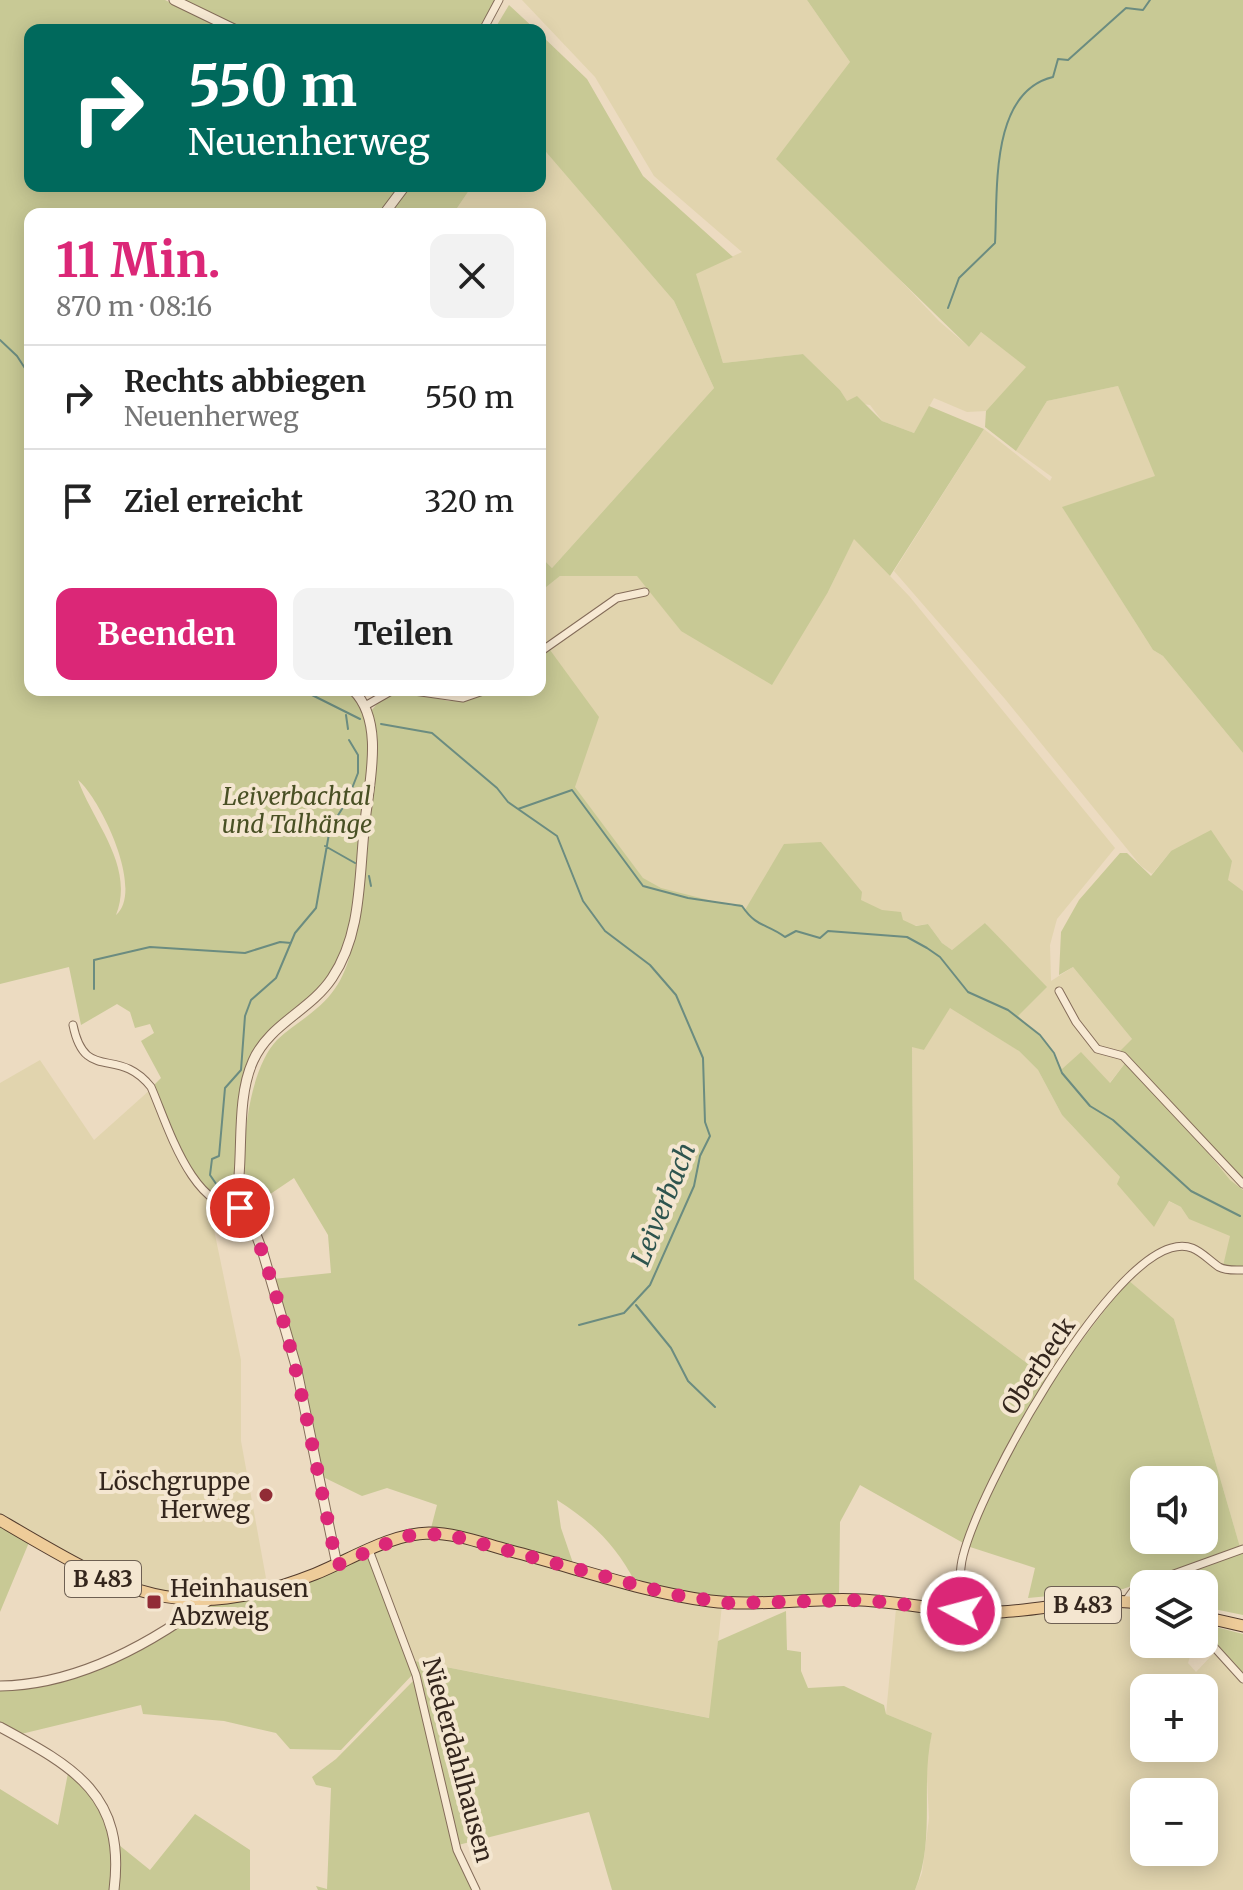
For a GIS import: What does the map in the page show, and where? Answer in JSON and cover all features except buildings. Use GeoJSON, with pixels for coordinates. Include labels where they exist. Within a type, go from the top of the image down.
{"type":"FeatureCollection","features":[{"type":"Feature","properties":{"kind":"main road","name":"B 483"},"geometry":{"type":"LineString","coordinates":[[0,1520],[114,1583],[167,1599],[208,1601],[253,1595],[337,1565],[404,1536],[445,1534],[675,1595],[711,1601],[865,1600],[999,1612],[1130,1603]]}},
{"type":"Feature","properties":{"kind":"main road"},"geometry":{"type":"LineString","coordinates":[[1218,1620],[1243,1626]]}},
{"type":"Feature","properties":{"kind":"street"},"geometry":{"type":"LineString","coordinates":[[174,0],[224,24]]}},
{"type":"Feature","properties":{"kind":"street"},"geometry":{"type":"LineString","coordinates":[[486,24],[499,0]]}},
{"type":"Feature","properties":{"kind":"street"},"geometry":{"type":"LineString","coordinates":[[546,648],[617,598],[645,592]]}},
{"type":"Feature","properties":{"kind":"street"},"geometry":{"type":"LineString","coordinates":[[337,1565],[296,1366],[263,1253],[245,1207],[239,1176],[252,1063],[273,1032],[325,988],[340,965],[353,931],[371,779],[371,742],[365,706],[358,696]]}},
{"type":"Feature","properties":{"kind":"street"},"geometry":{"type":"LineString","coordinates":[[365,706],[382,696]]}},
{"type":"Feature","properties":{"kind":"street"},"geometry":{"type":"LineString","coordinates":[[449,696],[469,696]]}},
{"type":"Feature","properties":{"kind":"street"},"geometry":{"type":"LineString","coordinates":[[1059,991],[1076,1022],[1097,1049],[1123,1056],[1243,1184]]}},
{"type":"Feature","properties":{"kind":"street"},"geometry":{"type":"LineString","coordinates":[[73,1025],[77,1044],[88,1057],[98,1062],[125,1064],[151,1087],[190,1175],[203,1191],[233,1206],[245,1207]]}},
{"type":"Feature","properties":{"kind":"street","name":"Oberbeck"},"geometry":{"type":"LineString","coordinates":[[961,1611],[964,1552],[1017,1432],[1048,1379],[1127,1279],[1161,1251],[1179,1246],[1200,1251],[1222,1269],[1243,1270]]}},
{"type":"Feature","properties":{"kind":"street"},"geometry":{"type":"LineString","coordinates":[[1125,1602],[1130,1592],[1144,1584],[1243,1549]]}},
{"type":"Feature","properties":{"kind":"street","name":"Niederdahlhausen"},"geometry":{"type":"LineString","coordinates":[[369,1550],[416,1675],[457,1850],[476,1890]]}},
{"type":"Feature","properties":{"kind":"street"},"geometry":{"type":"LineString","coordinates":[[0,1686],[33,1682],[113,1659],[208,1601]]}},
{"type":"Feature","properties":{"kind":"street"},"geometry":{"type":"LineString","coordinates":[[1218,1651],[1243,1679]]}},
{"type":"Feature","properties":{"kind":"street"},"geometry":{"type":"LineString","coordinates":[[0,1727],[71,1768],[95,1793],[110,1817],[116,1840],[114,1890]]}},
{"type":"Feature","properties":{"kind":"shaded area"},"geometry":{"type":"Polygon","coordinates":[[[522,0],[807,0],[850,62],[865,243],[939,321],[969,347],[981,332],[1027,367],[986,411],[967,412],[934,398],[914,433],[882,421],[870,405],[847,402],[840,390],[803,354],[723,363],[695,274],[742,252],[654,176],[595,77],[522,0]]]}},
{"type":"Feature","properties":{"kind":"shaded area"},"geometry":{"type":"Polygon","coordinates":[[[546,152],[674,301],[714,388],[552,568],[546,562],[546,208],[457,208],[468,192],[546,192],[546,152]]]}},
{"type":"Feature","properties":{"kind":"shaded area"},"geometry":{"type":"Polygon","coordinates":[[[1118,386],[1156,477],[1063,508],[1153,650],[1163,656],[1243,753],[1243,891],[1171,851],[1152,874],[1141,866],[1005,699],[894,571],[984,429],[1050,481],[1052,477],[1016,451],[1047,401],[1118,386]]]}},
{"type":"Feature","properties":{"kind":"shaded area"},"geometry":{"type":"Polygon","coordinates":[[[854,538],[910,597],[1115,848],[1057,919],[1050,945],[1051,981],[1073,967],[1132,1039],[1126,1062],[1093,1104],[1015,1016],[986,923],[952,950],[942,943],[928,924],[913,926],[747,911],[656,896],[506,696],[546,696],[546,650],[549,647],[546,643],[546,587],[560,576],[639,576],[681,631],[828,592],[854,538]]]}},
{"type":"Feature","properties":{"kind":"shaded area"},"geometry":{"type":"Polygon","coordinates":[[[950,1007],[1019,1051],[1038,1070],[1062,1115],[1121,1178],[1118,1184],[1154,1226],[1168,1201],[1190,1211],[1215,1159],[1243,1186],[1243,1546],[1240,1547],[1174,1319],[1062,1360],[1047,1378],[914,1279],[912,1046],[924,1050],[950,1007]]]}},
{"type":"Feature","properties":{"kind":"shaded area"},"geometry":{"type":"Polygon","coordinates":[[[40,1060],[94,1140],[151,1089],[188,1175],[207,1196],[241,1360],[241,1441],[268,1589],[189,1598],[115,1582],[0,1518],[0,1083],[40,1060]]]}},
{"type":"Feature","properties":{"kind":"shaded area"},"geometry":{"type":"Polygon","coordinates":[[[430,1535],[722,1605],[710,1718],[415,1661],[372,1551],[430,1535]]]}},
{"type":"Feature","properties":{"kind":"shaded area"},"geometry":{"type":"Polygon","coordinates":[[[896,1609],[979,1619],[1130,1609],[1130,1658],[1190,1658],[1188,1663],[1196,1672],[1209,1658],[1218,1657],[1243,1683],[1243,1890],[915,1890],[922,1873],[929,1818],[926,1760],[932,1733],[886,1714],[896,1609]]]}},
{"type":"Feature","properties":{"kind":"green space","name":"Leiverbachtal und Talhänge"},"geometry":{"type":"Polygon","coordinates":[[[0,0],[165,0],[215,24],[24,24],[24,192],[397,192],[385,208],[24,208],[24,696],[354,696],[364,713],[371,711],[385,696],[425,696],[449,701],[479,696],[546,696],[546,653],[550,650],[599,717],[575,787],[643,878],[661,888],[732,906],[740,904],[745,910],[784,844],[821,842],[862,892],[861,900],[882,910],[901,912],[903,920],[916,926],[928,924],[942,943],[952,950],[985,923],[1047,987],[1018,1016],[1047,1043],[1062,1069],[1081,1052],[1110,1083],[1126,1062],[1176,1113],[1230,1180],[1243,1190],[1243,1268],[1223,1266],[1230,1236],[1189,1219],[1181,1207],[1169,1201],[1154,1227],[1117,1184],[1120,1177],[1062,1115],[1038,1070],[1019,1051],[950,1008],[924,1050],[912,1047],[914,1279],[1047,1378],[1016,1431],[965,1544],[860,1485],[840,1522],[839,1598],[712,1600],[635,1582],[602,1535],[557,1500],[561,1528],[574,1566],[430,1532],[437,1505],[387,1488],[362,1496],[321,1476],[300,1363],[273,1279],[331,1273],[328,1235],[294,1178],[251,1207],[247,1189],[247,1120],[251,1096],[266,1055],[277,1040],[332,993],[347,966],[355,934],[328,980],[248,1061],[237,1204],[220,1199],[206,1189],[194,1175],[174,1139],[153,1086],[161,1078],[141,1041],[154,1033],[150,1024],[135,1028],[130,1012],[117,1004],[81,1025],[69,967],[0,984],[0,0]],[[78,780],[117,862],[120,897],[116,915],[124,903],[123,866],[97,805],[78,780]]]}},
{"type":"Feature","properties":{"kind":"green space"},"geometry":{"type":"Polygon","coordinates":[[[181,0],[497,0],[483,24],[228,24],[181,0]]]}},
{"type":"Feature","properties":{"kind":"green space"},"geometry":{"type":"Polygon","coordinates":[[[807,0],[1243,0],[1243,753],[1163,656],[1153,650],[1062,507],[1155,476],[1118,386],[1047,401],[1016,451],[985,427],[986,411],[1026,367],[981,332],[969,347],[776,159],[850,62],[807,0]]]}},
{"type":"Feature","properties":{"kind":"green space"},"geometry":{"type":"Polygon","coordinates":[[[509,5],[530,24],[498,24],[509,5]]]}},
{"type":"Feature","properties":{"kind":"green space"},"geometry":{"type":"Polygon","coordinates":[[[546,40],[587,79],[643,176],[733,257],[696,274],[723,363],[803,354],[840,390],[847,401],[857,396],[882,421],[914,433],[929,406],[984,429],[890,576],[854,539],[828,592],[772,685],[681,631],[637,576],[560,576],[546,587],[546,562],[552,568],[714,388],[674,301],[546,152],[546,40]]]}},
{"type":"Feature","properties":{"kind":"green space"},"geometry":{"type":"Polygon","coordinates":[[[406,192],[468,192],[457,208],[394,208],[406,192]]]}},
{"type":"Feature","properties":{"kind":"green space"},"geometry":{"type":"Polygon","coordinates":[[[1211,830],[1232,861],[1228,880],[1243,891],[1243,1183],[1120,1051],[1132,1039],[1073,967],[1059,975],[1061,932],[1079,900],[1120,853],[1127,853],[1151,876],[1171,851],[1211,830]]]}},
{"type":"Feature","properties":{"kind":"green space"},"geometry":{"type":"Polygon","coordinates":[[[1128,1280],[1174,1319],[1217,1466],[1130,1466],[1130,1554],[1218,1554],[1218,1471],[1240,1547],[1176,1570],[1130,1570],[1130,1586],[1123,1589],[1028,1598],[1035,1568],[967,1546],[1031,1407],[1128,1280]]]}},
{"type":"Feature","properties":{"kind":"green space"},"geometry":{"type":"Polygon","coordinates":[[[0,1522],[30,1540],[0,1612],[0,1522]]]}},
{"type":"Feature","properties":{"kind":"green space"},"geometry":{"type":"Polygon","coordinates":[[[1243,1550],[1243,1615],[1218,1610],[1218,1570],[1189,1570],[1243,1550]]]}},
{"type":"Feature","properties":{"kind":"green space"},"geometry":{"type":"Polygon","coordinates":[[[369,1552],[415,1672],[341,1750],[290,1749],[276,1733],[224,1721],[143,1714],[141,1705],[17,1735],[0,1725],[0,1687],[91,1668],[210,1602],[237,1600],[369,1552]]]}},
{"type":"Feature","properties":{"kind":"green space"},"geometry":{"type":"Polygon","coordinates":[[[786,1611],[787,1650],[801,1652],[801,1671],[808,1688],[844,1686],[884,1705],[886,1714],[932,1733],[927,1772],[925,1851],[915,1890],[612,1890],[589,1812],[458,1845],[415,1661],[709,1718],[718,1641],[786,1611]]]}},
{"type":"Feature","properties":{"kind":"green space"},"geometry":{"type":"Polygon","coordinates":[[[1218,1628],[1243,1634],[1243,1676],[1218,1649],[1218,1628]]]}},
{"type":"Feature","properties":{"kind":"green space"},"geometry":{"type":"Polygon","coordinates":[[[416,1678],[454,1839],[475,1890],[318,1890],[316,1886],[327,1889],[331,1788],[316,1785],[312,1777],[336,1759],[416,1678]]]}},
{"type":"Feature","properties":{"kind":"green space"},"geometry":{"type":"Polygon","coordinates":[[[68,1773],[95,1801],[108,1825],[112,1890],[0,1890],[0,1789],[58,1825],[68,1773]]]}},
{"type":"Feature","properties":{"kind":"green space"},"geometry":{"type":"Polygon","coordinates":[[[195,1814],[250,1850],[250,1890],[115,1890],[119,1845],[150,1870],[195,1814]]]}},
{"type":"Feature","properties":{"kind":"waterway"},"geometry":{"type":"LineString","coordinates":[[948,308],[959,278],[995,243],[1001,147],[1017,102],[1032,86],[1053,77],[1058,59],[1068,60],[1126,8],[1143,10],[1150,0]]}},
{"type":"Feature","properties":{"kind":"waterway","name":"Leiverbach"},"geometry":{"type":"LineString","coordinates":[[0,340],[24,367]]}},
{"type":"Feature","properties":{"kind":"waterway","name":"Leiverbach"},"geometry":{"type":"LineString","coordinates":[[314,696],[360,719]]}},
{"type":"Feature","properties":{"kind":"waterway"},"geometry":{"type":"LineString","coordinates":[[346,715],[348,729]]}},
{"type":"Feature","properties":{"kind":"waterway","name":"Leiverbach"},"geometry":{"type":"LineString","coordinates":[[381,724],[432,733],[497,788],[508,802],[557,836],[583,901],[605,931],[650,965],[676,995],[703,1058],[705,1122],[710,1136],[700,1156],[694,1186],[650,1285],[624,1313],[579,1325]]}},
{"type":"Feature","properties":{"kind":"waterway"},"geometry":{"type":"LineString","coordinates":[[221,1191],[210,1175],[212,1159],[219,1156],[225,1088],[241,1070],[245,1016],[251,1000],[276,978],[295,933],[316,908],[330,828],[347,801],[358,773],[358,755],[349,740]]}},
{"type":"Feature","properties":{"kind":"waterway"},"geometry":{"type":"LineString","coordinates":[[518,809],[572,790],[643,886],[688,898],[742,906],[757,922],[785,937],[796,931],[820,938],[828,931],[907,937],[927,948],[940,957],[968,992],[1008,1010],[1040,1035],[1054,1053],[1062,1073],[1090,1106],[1113,1120],[1191,1191],[1240,1216]]}},
{"type":"Feature","properties":{"kind":"waterway"},"geometry":{"type":"LineString","coordinates":[[325,846],[355,863]]}},
{"type":"Feature","properties":{"kind":"waterway"},"geometry":{"type":"LineString","coordinates":[[369,876],[371,886]]}},
{"type":"Feature","properties":{"kind":"waterway"},"geometry":{"type":"LineString","coordinates":[[94,989],[94,960],[150,947],[245,953],[280,942],[291,943]]}},
{"type":"Feature","properties":{"kind":"waterway"},"geometry":{"type":"LineString","coordinates":[[636,1305],[671,1348],[688,1381],[715,1407]]}},
{"type":"Feature","properties":{"kind":"place","name":"Löschgruppe Herweg"},"geometry":{"type":"Point","coordinates":[266,1495]}},
{"type":"Feature","properties":{"kind":"place","name":"Heinhausen Abzweig"},"geometry":{"type":"Point","coordinates":[154,1602]}},
{"type":"Feature","properties":{"kind":"route"},"geometry":{"type":"LineString","coordinates":[[240,1208],[245,1207],[263,1253],[296,1366],[337,1565],[404,1536],[445,1534],[675,1595],[711,1601],[865,1600],[961,1611]]}}]}
